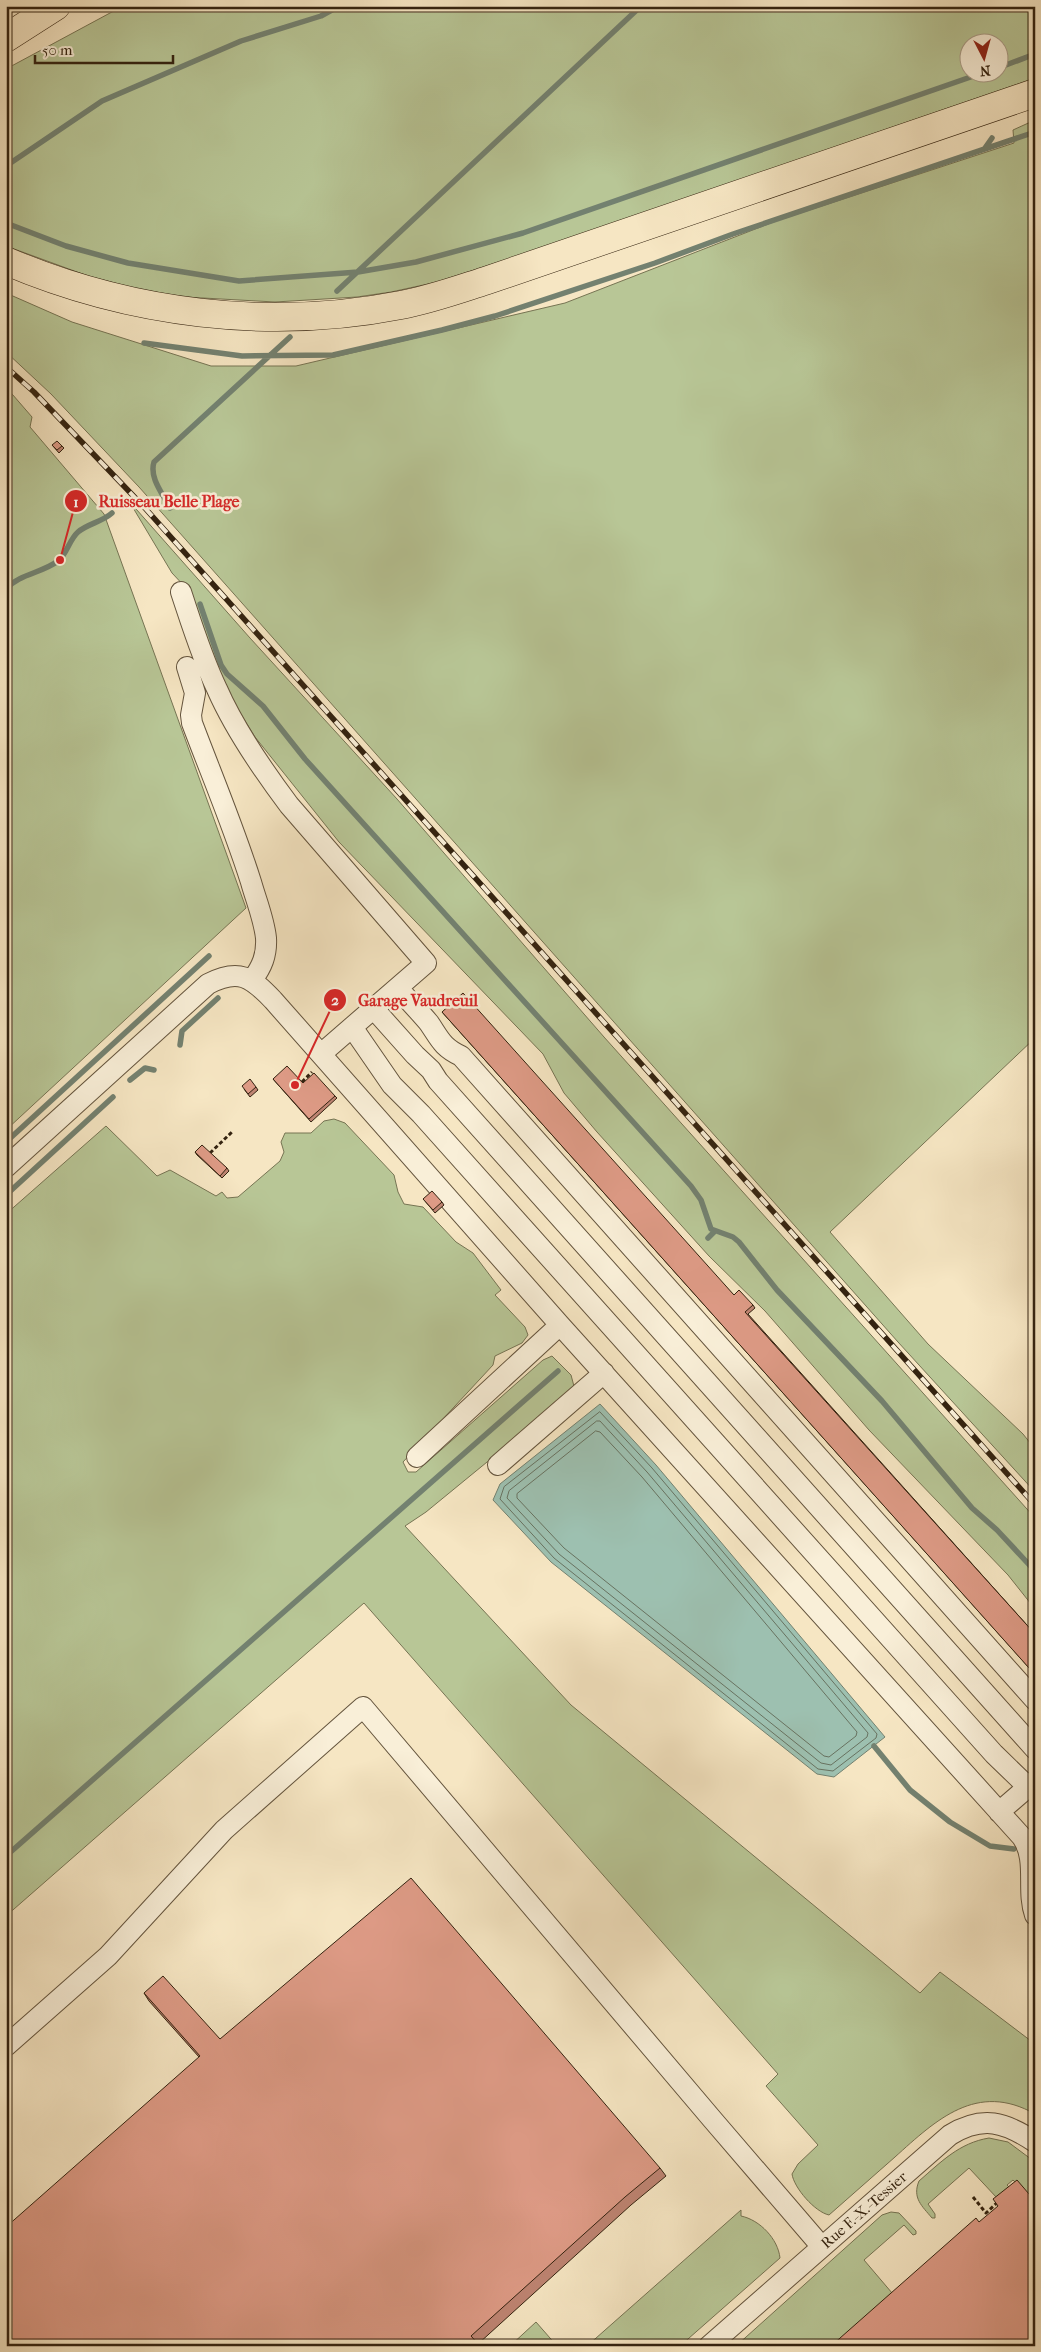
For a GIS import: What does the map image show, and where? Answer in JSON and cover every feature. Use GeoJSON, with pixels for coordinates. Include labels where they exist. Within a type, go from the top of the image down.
{"type":"FeatureCollection","features":[{"type":"Feature","properties":{"kind":"highway"},"geometry":{"type":"LineString","coordinates":[[6,38],[56,6]]}},
{"type":"Feature","properties":{"kind":"highway"},"geometry":{"type":"LineString","coordinates":[[6,261],[58,281],[96,292],[174,309],[212,315],[280,318],[356,313],[403,305],[485,281],[1035,93]]}},
{"type":"Feature","properties":{"kind":"street"},"geometry":{"type":"LineString","coordinates":[[181,592],[216,689],[270,780],[289,805],[426,963],[352,1027],[317,1063]]}},
{"type":"Feature","properties":{"kind":"street"},"geometry":{"type":"LineString","coordinates":[[187,667],[195,693],[191,715],[192,723],[242,854],[266,938],[265,956],[262,966],[252,980]]}},
{"type":"Feature","properties":{"kind":"street"},"geometry":{"type":"LineString","coordinates":[[6,1167],[208,984],[230,976],[241,976],[252,980],[317,1063],[604,1373],[1027,1844],[1035,1915]]}},
{"type":"Feature","properties":{"kind":"street"},"geometry":{"type":"LineString","coordinates":[[398,988],[429,1024],[439,1040],[448,1050],[461,1056],[1035,1700]]}},
{"type":"Feature","properties":{"kind":"street"},"geometry":{"type":"LineString","coordinates":[[374,1009],[431,1070],[438,1082],[1035,1749]]}},
{"type":"Feature","properties":{"kind":"street"},"geometry":{"type":"LineString","coordinates":[[352,1027],[397,1091],[421,1114],[994,1754],[1032,1784],[999,1812]]}},
{"type":"Feature","properties":{"kind":"street"},"geometry":{"type":"LineString","coordinates":[[418,1457],[560,1325]]}},
{"type":"Feature","properties":{"kind":"street"},"geometry":{"type":"LineString","coordinates":[[498,1465],[604,1373]]}},
{"type":"Feature","properties":{"kind":"street"},"geometry":{"type":"LineString","coordinates":[[6,2046],[108,1956],[224,1830],[363,1707],[705,2112],[822,2247]]}},
{"type":"Feature","properties":{"kind":"street","name":"Rue F.-X.-Tessier"},"geometry":{"type":"LineString","coordinates":[[710,2346],[937,2146],[959,2130],[978,2123],[1002,2124],[1013,2128],[1035,2142]]}},
{"type":"Feature","properties":{"kind":"path"},"geometry":{"type":"LineString","coordinates":[[302,1082],[317,1063]]}},
{"type":"Feature","properties":{"kind":"path"},"geometry":{"type":"LineString","coordinates":[[210,1153],[232,1132]]}},
{"type":"Feature","properties":{"kind":"path"},"geometry":{"type":"LineString","coordinates":[[973,2197],[986,2213],[1000,2200]]}},
{"type":"Feature","properties":{"kind":"green space"},"geometry":{"type":"Polygon","coordinates":[[[123,6],[1035,6],[1035,78],[539,249],[437,282],[357,297],[275,302],[185,297],[138,289],[88,276],[6,246],[6,69],[123,6]]]}},
{"type":"Feature","properties":{"kind":"green space"},"geometry":{"type":"Polygon","coordinates":[[[1035,120],[1035,1038],[830,1232],[928,1344],[1023,1434],[1035,1449],[1035,1492],[898,1342],[139,487],[51,394],[6,352],[6,293],[72,322],[211,366],[296,366],[565,303],[776,221],[1014,143],[1013,130],[1035,120]]]}},
{"type":"Feature","properties":{"kind":"green space"},"geometry":{"type":"Polygon","coordinates":[[[6,387],[32,417],[30,427],[104,514],[246,908],[6,1130],[6,387]]]}},
{"type":"Feature","properties":{"kind":"green space"},"geometry":{"type":"Polygon","coordinates":[[[129,501],[250,638],[397,799],[604,1037],[1035,1518],[1035,1609],[1008,1575],[869,1430],[765,1311],[709,1256],[597,1132],[564,1093],[543,1054],[339,842],[255,737],[229,695],[187,589],[172,573],[129,501]]]}},
{"type":"Feature","properties":{"kind":"green space"},"geometry":{"type":"Polygon","coordinates":[[[334,1119],[345,1123],[394,1175],[398,1192],[404,1204],[423,1207],[456,1242],[473,1253],[501,1290],[495,1295],[525,1327],[528,1335],[522,1343],[495,1356],[493,1365],[403,1462],[408,1472],[416,1472],[543,1360],[552,1356],[571,1375],[575,1390],[426,1512],[405,1526],[571,1705],[920,1993],[940,1972],[1035,2044],[1035,2114],[1014,2105],[994,2102],[976,2103],[959,2109],[942,2118],[910,2143],[829,2215],[823,2213],[806,2199],[797,2186],[792,2174],[798,2164],[818,2145],[766,2086],[778,2074],[364,1603],[6,1916],[6,1782],[10,1769],[6,1751],[6,1214],[106,1126],[157,1176],[170,1170],[216,1196],[222,1192],[227,1198],[238,1197],[280,1161],[284,1152],[281,1142],[285,1133],[311,1133],[324,1121],[334,1119]]]}},
{"type":"Feature","properties":{"kind":"green space"},"geometry":{"type":"Polygon","coordinates":[[[989,2138],[1008,2142],[1035,2162],[1035,2202],[1013,2180],[1007,2185],[1009,2187],[997,2198],[969,2168],[928,2204],[935,2214],[935,2218],[932,2218],[917,2197],[919,2181],[959,2149],[989,2138]]]}},
{"type":"Feature","properties":{"kind":"green space"},"geometry":{"type":"Polygon","coordinates":[[[741,2210],[741,2216],[761,2226],[772,2237],[779,2251],[780,2258],[680,2346],[587,2346],[741,2210]]]}},
{"type":"Feature","properties":{"kind":"green space"},"geometry":{"type":"Polygon","coordinates":[[[891,2212],[899,2213],[916,2231],[916,2234],[913,2235],[904,2225],[864,2260],[898,2300],[845,2346],[736,2346],[882,2215],[891,2212]]]}},
{"type":"Feature","properties":{"kind":"green space"},"geometry":{"type":"Polygon","coordinates":[[[536,2322],[557,2346],[510,2346],[536,2322]]]}},
{"type":"Feature","properties":{"kind":"water"},"geometry":{"type":"Polygon","coordinates":[[[600,1404],[656,1465],[885,1737],[834,1777],[817,1774],[551,1562],[493,1500],[500,1484],[600,1404]]]}},
{"type":"Feature","properties":{"kind":"building"},"geometry":{"type":"Polygon","coordinates":[[[57,441],[62,446],[57,450],[52,445],[57,441]]]}},
{"type":"Feature","properties":{"kind":"building"},"geometry":{"type":"Polygon","coordinates":[[[463,993],[734,1295],[739,1290],[753,1305],[745,1312],[1035,1634],[1035,1663],[1029,1668],[442,1012],[463,993]]]}},
{"type":"Feature","properties":{"kind":"building"},"geometry":{"type":"Polygon","coordinates":[[[287,1066],[303,1083],[314,1073],[335,1096],[309,1119],[273,1079],[287,1066]]]}},
{"type":"Feature","properties":{"kind":"building"},"geometry":{"type":"Polygon","coordinates":[[[250,1079],[256,1087],[248,1094],[242,1086],[250,1079]]]}},
{"type":"Feature","properties":{"kind":"building"},"geometry":{"type":"Polygon","coordinates":[[[202,1145],[227,1168],[220,1176],[195,1152],[202,1145]]]}},
{"type":"Feature","properties":{"kind":"building"},"geometry":{"type":"Polygon","coordinates":[[[432,1191],[442,1202],[433,1210],[423,1199],[432,1191]]]}},
{"type":"Feature","properties":{"kind":"building"},"geometry":{"type":"Polygon","coordinates":[[[411,1878],[660,2168],[625,2197],[471,2336],[480,2346],[6,2346],[6,2227],[200,2056],[144,1993],[163,1976],[220,2039],[411,1878]]]}},
{"type":"Feature","properties":{"kind":"building"},"geometry":{"type":"Polygon","coordinates":[[[1017,2180],[1035,2201],[1035,2346],[831,2346],[976,2218],[979,2222],[998,2206],[993,2199],[1017,2180]]]}},
{"type":"Feature","properties":{"kind":"waterway"},"geometry":{"type":"LineString","coordinates":[[6,166],[102,101],[241,41],[321,16],[339,6]]}},
{"type":"Feature","properties":{"kind":"waterway"},"geometry":{"type":"LineString","coordinates":[[337,291],[641,6]]}},
{"type":"Feature","properties":{"kind":"waterway"},"geometry":{"type":"LineString","coordinates":[[1008,64],[1035,54]]}},
{"type":"Feature","properties":{"kind":"waterway"},"geometry":{"type":"LineString","coordinates":[[6,223],[66,246],[128,263],[239,281],[358,272],[416,262],[523,233],[958,81]]}},
{"type":"Feature","properties":{"kind":"waterway"},"geometry":{"type":"LineString","coordinates":[[144,343],[242,356],[333,355],[442,330],[495,316],[655,263],[733,234],[1035,132]]}},
{"type":"Feature","properties":{"kind":"waterway"},"geometry":{"type":"LineString","coordinates":[[985,148],[992,138]]}},
{"type":"Feature","properties":{"kind":"waterway"},"geometry":{"type":"LineString","coordinates":[[170,508],[155,480],[153,474],[154,462],[290,337]]}},
{"type":"Feature","properties":{"kind":"waterway"},"geometry":{"type":"LineString","coordinates":[[6,589],[17,580],[58,561],[64,555],[78,532],[112,513]]}},
{"type":"Feature","properties":{"kind":"waterway"},"geometry":{"type":"LineString","coordinates":[[200,604],[221,665],[227,674],[263,706],[305,759],[691,1186],[701,1200],[711,1229],[733,1237],[739,1242],[777,1290],[882,1401],[972,1508],[997,1530],[1035,1571]]}},
{"type":"Feature","properties":{"kind":"waterway"},"geometry":{"type":"LineString","coordinates":[[6,1142],[209,956]]}},
{"type":"Feature","properties":{"kind":"waterway"},"geometry":{"type":"LineString","coordinates":[[180,1045],[182,1031],[218,998]]}},
{"type":"Feature","properties":{"kind":"waterway"},"geometry":{"type":"LineString","coordinates":[[130,1080],[145,1068],[154,1070]]}},
{"type":"Feature","properties":{"kind":"waterway"},"geometry":{"type":"LineString","coordinates":[[6,1195],[113,1097]]}},
{"type":"Feature","properties":{"kind":"waterway"},"geometry":{"type":"LineString","coordinates":[[708,1238],[714,1232]]}},
{"type":"Feature","properties":{"kind":"waterway"},"geometry":{"type":"LineString","coordinates":[[6,1856],[558,1371]]}},
{"type":"Feature","properties":{"kind":"waterway"},"geometry":{"type":"LineString","coordinates":[[874,1746],[910,1790],[950,1822],[990,1846],[1014,1849]]}},
{"type":"Feature","properties":{"kind":"railway"},"geometry":{"type":"LineString","coordinates":[[6,367],[34,392],[144,507],[1035,1505]]}},
{"type":"Feature","properties":{"kind":"place","name":"Ruisseau Belle Plage"},"geometry":{"type":"Point","coordinates":[60,560]}},
{"type":"Feature","properties":{"kind":"place","name":"Garage Vaudreuil"},"geometry":{"type":"Point","coordinates":[295,1085]}}]}
